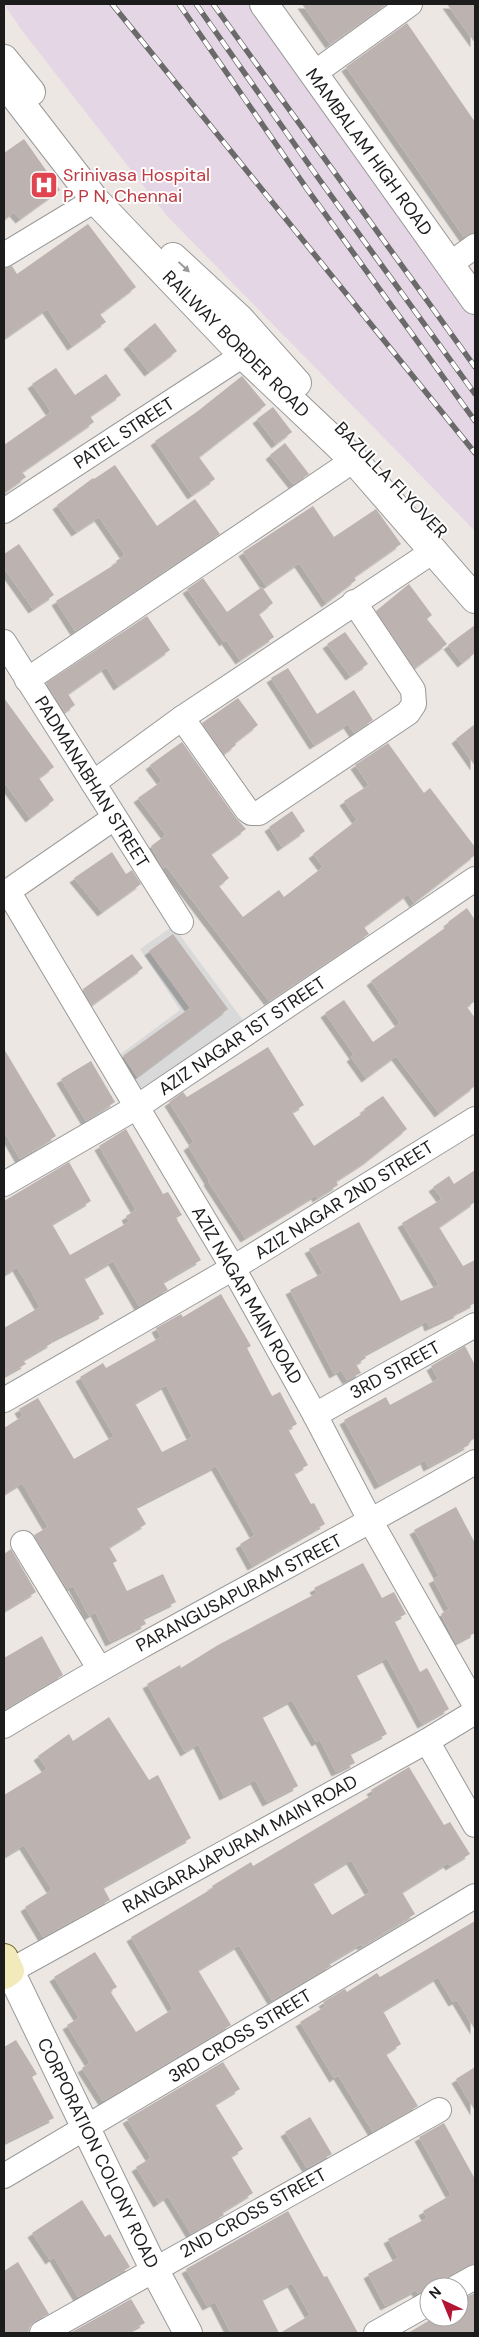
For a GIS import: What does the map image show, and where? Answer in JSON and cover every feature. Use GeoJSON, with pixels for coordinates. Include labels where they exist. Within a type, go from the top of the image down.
{"type":"FeatureCollection","features":[{"type":"Feature","properties":{"kind":"street","name":"MAMBALAM HIGH ROAD"},"geometry":{"type":"LineString","coordinates":[[264,4],[475,300]]}},
{"type":"Feature","properties":{"kind":"street"},"geometry":{"type":"LineString","coordinates":[[313,74],[410,4]]}},
{"type":"Feature","properties":{"kind":"street","name":"BAZULLA FLYOVER"},"geometry":{"type":"LineString","coordinates":[[4,59],[138,224],[240,319],[294,380],[416,501],[475,569]]}},
{"type":"Feature","properties":{"kind":"street","name":"RAILWAY BORDER ROAD"},"geometry":{"type":"LineString","coordinates":[[4,82],[95,200],[244,355],[354,460],[435,550],[475,599]]}},
{"type":"Feature","properties":{"kind":"street"},"geometry":{"type":"LineString","coordinates":[[4,255],[95,200]]}},
{"type":"Feature","properties":{"kind":"street"},"geometry":{"type":"LineString","coordinates":[[450,264],[475,246]]}},
{"type":"Feature","properties":{"kind":"street","name":"PATEL STREET"},"geometry":{"type":"LineString","coordinates":[[4,511],[244,355]]}},
{"type":"Feature","properties":{"kind":"street"},"geometry":{"type":"LineString","coordinates":[[26,680],[354,460]]}},
{"type":"Feature","properties":{"kind":"street"},"geometry":{"type":"LineString","coordinates":[[93,782],[182,718],[435,550]]}},
{"type":"Feature","properties":{"kind":"street"},"geometry":{"type":"LineString","coordinates":[[182,718],[247,810],[252,813],[258,813],[408,713],[414,704],[413,690],[354,602]]}},
{"type":"Feature","properties":{"kind":"street","name":"PADMANABHAN STREET"},"geometry":{"type":"LineString","coordinates":[[4,642],[26,680],[181,922]]}},
{"type":"Feature","properties":{"kind":"street","name":"AZIZ NAGAR MAIN ROAD"},"geometry":{"type":"LineString","coordinates":[[114,818],[6,893],[233,1268],[316,1414],[371,1522],[475,1705]]}},
{"type":"Feature","properties":{"kind":"street","name":"AZIZ NAGAR 1ST STREET"},"geometry":{"type":"LineString","coordinates":[[4,1184],[137,1107],[475,879]]}},
{"type":"Feature","properties":{"kind":"street","name":"AZIZ NAGAR 2ND STREET"},"geometry":{"type":"LineString","coordinates":[[4,1400],[233,1268],[475,1119]]}},
{"type":"Feature","properties":{"kind":"street","name":"3RD STREET"},"geometry":{"type":"LineString","coordinates":[[316,1414],[475,1325]]}},
{"type":"Feature","properties":{"kind":"street","name":"PARANGUSAPURAM STREET"},"geometry":{"type":"LineString","coordinates":[[4,1726],[99,1668],[371,1522],[475,1462]]}},
{"type":"Feature","properties":{"kind":"street"},"geometry":{"type":"LineString","coordinates":[[23,1543],[99,1668]]}},
{"type":"Feature","properties":{"kind":"street","name":"RANGARAJAPURAM MAIN ROAD"},"geometry":{"type":"LineString","coordinates":[[6,1968],[427,1741],[475,1712]]}},
{"type":"Feature","properties":{"kind":"street"},"geometry":{"type":"LineString","coordinates":[[427,1741],[475,1825]]}},
{"type":"Feature","properties":{"kind":"street","name":"3RD CROSS STREET"},"geometry":{"type":"LineString","coordinates":[[4,2176],[475,1896]]}},
{"type":"Feature","properties":{"kind":"street","name":"CORPORATION COLONY ROAD"},"geometry":{"type":"LineString","coordinates":[[6,1968],[154,2269],[188,2333]]}},
{"type":"Feature","properties":{"kind":"street","name":"2ND CROSS STREET"},"geometry":{"type":"LineString","coordinates":[[42,2333],[439,2110]]}},
{"type":"Feature","properties":{"kind":"street"},"geometry":{"type":"LineString","coordinates":[[376,2333],[419,2309]]}},
{"type":"Feature","properties":{"kind":"shaded area"},"geometry":{"type":"Polygon","coordinates":[[[4,4],[257,4],[475,312],[475,531],[167,216],[23,32],[4,4]]]}},
{"type":"Feature","properties":{"kind":"shaded area"},"geometry":{"type":"Polygon","coordinates":[[[173,926],[245,1023],[138,1090],[118,1056],[180,1010],[140,949],[173,926]]]}},
{"type":"Feature","properties":{"kind":"building"},"geometry":{"type":"Polygon","coordinates":[[[302,4],[387,4],[330,44],[302,4]]]}},
{"type":"Feature","properties":{"kind":"building"},"geometry":{"type":"Polygon","coordinates":[[[447,4],[475,4],[475,43],[447,4]]]}},
{"type":"Feature","properties":{"kind":"building"},"geometry":{"type":"Polygon","coordinates":[[[407,23],[475,122],[475,233],[464,237],[346,67],[407,23]]]}},
{"type":"Feature","properties":{"kind":"building"},"geometry":{"type":"Polygon","coordinates":[[[24,139],[60,190],[20,219],[14,212],[4,220],[4,153],[24,139]]]}},
{"type":"Feature","properties":{"kind":"building"},"geometry":{"type":"Polygon","coordinates":[[[88,224],[136,287],[100,314],[106,322],[72,346],[47,309],[4,339],[4,269],[12,266],[17,274],[88,224]]]}},
{"type":"Feature","properties":{"kind":"building"},"geometry":{"type":"Polygon","coordinates":[[[155,323],[177,351],[149,372],[128,345],[155,323]]]}},
{"type":"Feature","properties":{"kind":"building"},"geometry":{"type":"Polygon","coordinates":[[[56,368],[75,395],[106,374],[121,395],[90,416],[94,422],[22,472],[26,477],[4,493],[4,445],[51,412],[32,384],[56,368]]]}},
{"type":"Feature","properties":{"kind":"building"},"geometry":{"type":"Polygon","coordinates":[[[242,376],[266,405],[199,457],[215,479],[192,495],[155,441],[198,411],[242,376]]]}},
{"type":"Feature","properties":{"kind":"building"},"geometry":{"type":"Polygon","coordinates":[[[273,407],[292,432],[276,444],[257,419],[273,407]]]}},
{"type":"Feature","properties":{"kind":"building"},"geometry":{"type":"Polygon","coordinates":[[[285,443],[309,474],[293,484],[270,455],[285,443]]]}},
{"type":"Feature","properties":{"kind":"building"},"geometry":{"type":"Polygon","coordinates":[[[115,465],[157,526],[195,499],[220,534],[75,631],[56,601],[117,563],[116,561],[125,555],[99,517],[76,532],[57,505],[93,478],[115,465]]]}},
{"type":"Feature","properties":{"kind":"building"},"geometry":{"type":"Polygon","coordinates":[[[313,506],[334,537],[376,509],[401,544],[354,577],[356,580],[326,603],[299,563],[266,586],[243,552],[313,506]]]}},
{"type":"Feature","properties":{"kind":"building"},"geometry":{"type":"Polygon","coordinates":[[[19,544],[54,595],[33,609],[4,568],[4,554],[19,544]]]}},
{"type":"Feature","properties":{"kind":"building"},"geometry":{"type":"Polygon","coordinates":[[[203,578],[227,612],[262,587],[273,603],[259,614],[274,637],[240,660],[226,640],[224,642],[187,589],[203,578]]]}},
{"type":"Feature","properties":{"kind":"building"},"geometry":{"type":"Polygon","coordinates":[[[409,584],[432,615],[427,619],[447,644],[415,668],[376,611],[409,584]]]}},
{"type":"Feature","properties":{"kind":"building"},"geometry":{"type":"Polygon","coordinates":[[[147,616],[170,650],[118,686],[106,667],[68,694],[75,705],[65,712],[46,683],[147,616]]]}},
{"type":"Feature","properties":{"kind":"building"},"geometry":{"type":"Polygon","coordinates":[[[475,625],[475,653],[462,663],[448,645],[475,625]]]}},
{"type":"Feature","properties":{"kind":"building"},"geometry":{"type":"Polygon","coordinates":[[[345,632],[368,664],[350,676],[327,644],[345,632]]]}},
{"type":"Feature","properties":{"kind":"building"},"geometry":{"type":"Polygon","coordinates":[[[288,668],[317,714],[354,690],[373,720],[354,733],[348,724],[314,745],[271,678],[288,668]]]}},
{"type":"Feature","properties":{"kind":"building"},"geometry":{"type":"Polygon","coordinates":[[[4,698],[54,767],[39,778],[54,800],[30,818],[4,782],[4,698]]]}},
{"type":"Feature","properties":{"kind":"building"},"geometry":{"type":"Polygon","coordinates":[[[238,698],[258,725],[224,754],[202,723],[238,698]]]}},
{"type":"Feature","properties":{"kind":"building"},"geometry":{"type":"Polygon","coordinates":[[[475,724],[475,766],[456,739],[475,724]]]}},
{"type":"Feature","properties":{"kind":"building"},"geometry":{"type":"Polygon","coordinates":[[[182,742],[236,818],[246,829],[211,854],[229,878],[219,886],[243,917],[279,890],[284,897],[323,867],[313,854],[357,820],[344,801],[369,785],[355,765],[388,743],[424,793],[430,788],[475,847],[475,855],[414,903],[408,894],[364,927],[369,934],[269,1001],[166,866],[163,868],[151,846],[166,835],[138,798],[162,781],[150,765],[182,742]]]}},
{"type":"Feature","properties":{"kind":"building"},"geometry":{"type":"Polygon","coordinates":[[[292,811],[305,831],[282,847],[269,827],[292,811]]]}},
{"type":"Feature","properties":{"kind":"building"},"geometry":{"type":"Polygon","coordinates":[[[112,852],[126,874],[132,870],[141,884],[102,912],[74,878],[112,852]]]}},
{"type":"Feature","properties":{"kind":"building"},"geometry":{"type":"Polygon","coordinates":[[[467,908],[475,920],[475,1001],[467,1007],[475,1018],[475,1086],[439,1113],[396,1056],[366,1078],[351,1057],[354,1055],[325,1013],[344,1000],[373,1042],[400,1023],[371,981],[449,925],[448,922],[467,908]]]}},
{"type":"Feature","properties":{"kind":"building"},"geometry":{"type":"Polygon","coordinates":[[[173,934],[228,1009],[137,1077],[123,1056],[190,1008],[149,951],[173,934]]]}},
{"type":"Feature","properties":{"kind":"building"},"geometry":{"type":"Polygon","coordinates":[[[132,954],[143,968],[92,1005],[83,989],[132,954]]]}},
{"type":"Feature","properties":{"kind":"building"},"geometry":{"type":"Polygon","coordinates":[[[268,1047],[304,1105],[292,1112],[314,1146],[366,1111],[364,1109],[383,1096],[407,1129],[368,1160],[336,1181],[338,1185],[317,1198],[316,1195],[245,1238],[188,1146],[194,1142],[169,1102],[183,1092],[187,1097],[268,1047]]]}},
{"type":"Feature","properties":{"kind":"building"},"geometry":{"type":"Polygon","coordinates":[[[4,1049],[56,1136],[20,1159],[4,1131],[4,1049]]]}},
{"type":"Feature","properties":{"kind":"building"},"geometry":{"type":"Polygon","coordinates":[[[91,1061],[115,1102],[86,1121],[61,1079],[91,1061]]]}},
{"type":"Feature","properties":{"kind":"building"},"geometry":{"type":"Polygon","coordinates":[[[126,1129],[163,1194],[168,1192],[182,1215],[176,1218],[201,1260],[163,1282],[168,1290],[139,1306],[113,1261],[84,1278],[104,1314],[51,1341],[52,1343],[23,1360],[26,1364],[4,1376],[4,1328],[40,1307],[17,1267],[4,1275],[4,1201],[69,1162],[91,1201],[52,1224],[70,1255],[129,1222],[126,1216],[136,1210],[99,1146],[126,1129]]]}},
{"type":"Feature","properties":{"kind":"building"},"geometry":{"type":"Polygon","coordinates":[[[475,1170],[475,1202],[439,1227],[463,1266],[475,1260],[475,1303],[429,1327],[427,1321],[364,1355],[366,1358],[356,1364],[361,1373],[347,1380],[341,1370],[334,1374],[290,1290],[323,1273],[309,1249],[359,1222],[401,1301],[439,1285],[402,1223],[442,1199],[433,1187],[449,1176],[454,1184],[475,1170]]]}},
{"type":"Feature","properties":{"kind":"building"},"geometry":{"type":"Polygon","coordinates":[[[221,1294],[251,1346],[247,1348],[272,1396],[280,1392],[297,1424],[288,1429],[308,1465],[294,1473],[311,1504],[314,1503],[325,1524],[252,1566],[240,1544],[255,1535],[216,1466],[136,1507],[146,1524],[109,1547],[117,1561],[113,1563],[127,1591],[163,1574],[176,1602],[143,1618],[146,1624],[110,1642],[95,1612],[89,1616],[73,1586],[67,1589],[34,1535],[48,1527],[22,1483],[4,1494],[4,1428],[23,1416],[19,1409],[38,1398],[74,1459],[114,1436],[80,1377],[103,1363],[106,1368],[161,1337],[156,1328],[181,1314],[183,1317],[221,1294]],[[166,1385],[135,1403],[162,1452],[192,1437],[166,1385]]]}},
{"type":"Feature","properties":{"kind":"building"},"geometry":{"type":"Polygon","coordinates":[[[465,1346],[475,1365],[475,1438],[468,1443],[469,1445],[428,1467],[425,1460],[379,1485],[344,1420],[386,1397],[390,1405],[438,1379],[431,1366],[465,1346]]]}},
{"type":"Feature","properties":{"kind":"building"},"geometry":{"type":"Polygon","coordinates":[[[456,1507],[475,1543],[475,1633],[456,1643],[441,1614],[449,1609],[433,1579],[439,1576],[414,1530],[456,1507]]]}},
{"type":"Feature","properties":{"kind":"building"},"geometry":{"type":"Polygon","coordinates":[[[11,1549],[36,1592],[4,1611],[4,1554],[11,1549]]]}},
{"type":"Feature","properties":{"kind":"building"},"geometry":{"type":"Polygon","coordinates":[[[363,1563],[382,1598],[394,1592],[406,1614],[394,1620],[420,1672],[427,1668],[449,1709],[422,1724],[387,1658],[356,1674],[387,1734],[350,1753],[355,1763],[336,1772],[320,1740],[316,1742],[292,1700],[262,1716],[298,1786],[267,1802],[255,1780],[224,1796],[198,1744],[185,1752],[147,1684],[180,1665],[181,1668],[218,1645],[317,1593],[314,1588],[363,1563]]]}},
{"type":"Feature","properties":{"kind":"building"},"geometry":{"type":"Polygon","coordinates":[[[42,1636],[63,1675],[4,1710],[4,1658],[42,1636]]]}},
{"type":"Feature","properties":{"kind":"building"},"geometry":{"type":"Polygon","coordinates":[[[109,1717],[149,1780],[158,1775],[191,1838],[103,1887],[110,1900],[43,1937],[25,1907],[52,1890],[24,1845],[4,1857],[4,1795],[47,1769],[38,1756],[69,1734],[73,1741],[109,1717]]]}},
{"type":"Feature","properties":{"kind":"building"},"geometry":{"type":"Polygon","coordinates":[[[409,1767],[444,1825],[450,1822],[470,1854],[450,1866],[448,1863],[402,1892],[415,1914],[362,1946],[361,1944],[329,1963],[331,1966],[272,2000],[239,1945],[198,1970],[231,2025],[103,2101],[82,2068],[90,2063],[67,2025],[79,2018],[54,1977],[95,1952],[117,1987],[110,1991],[136,2032],[173,2009],[131,1937],[213,1888],[212,1886],[251,1862],[253,1866],[374,1794],[371,1790],[409,1767]],[[351,1860],[313,1883],[332,1915],[370,1892],[351,1860]]]}},
{"type":"Feature","properties":{"kind":"building"},"geometry":{"type":"Polygon","coordinates":[[[475,1921],[475,2030],[457,2000],[453,2002],[438,1977],[383,2011],[401,2044],[386,2054],[418,2106],[373,2132],[338,2075],[334,2078],[300,2022],[326,2006],[323,2002],[345,1989],[347,1992],[377,1973],[380,1977],[475,1921]]]}},
{"type":"Feature","properties":{"kind":"building"},"geometry":{"type":"Polygon","coordinates":[[[16,2040],[37,2074],[32,2077],[54,2118],[4,2143],[4,2047],[16,2040]]]}},
{"type":"Feature","properties":{"kind":"building"},"geometry":{"type":"Polygon","coordinates":[[[223,2062],[240,2089],[215,2104],[243,2149],[231,2156],[253,2193],[222,2212],[224,2215],[191,2234],[168,2196],[158,2203],[136,2167],[151,2158],[127,2119],[223,2062]]]}},
{"type":"Feature","properties":{"kind":"building"},"geometry":{"type":"Polygon","coordinates":[[[475,2067],[475,2111],[456,2079],[475,2067]]]}},
{"type":"Feature","properties":{"kind":"building"},"geometry":{"type":"Polygon","coordinates":[[[310,2117],[332,2154],[307,2168],[285,2132],[310,2117]]]}},
{"type":"Feature","properties":{"kind":"building"},"geometry":{"type":"Polygon","coordinates":[[[444,2123],[475,2179],[475,2263],[447,2277],[419,2277],[419,2294],[416,2290],[385,2306],[368,2274],[398,2258],[388,2239],[427,2218],[423,2211],[451,2195],[419,2137],[444,2123]]]}},
{"type":"Feature","properties":{"kind":"building"},"geometry":{"type":"Polygon","coordinates":[[[82,2200],[105,2237],[110,2234],[130,2267],[78,2297],[54,2257],[50,2260],[32,2233],[82,2200]]]}},
{"type":"Feature","properties":{"kind":"building"},"geometry":{"type":"Polygon","coordinates":[[[288,2211],[324,2277],[327,2276],[358,2333],[280,2333],[310,2315],[292,2283],[262,2299],[279,2333],[231,2333],[215,2302],[207,2306],[186,2269],[288,2211]]]}},
{"type":"Feature","properties":{"kind":"building"},"geometry":{"type":"Polygon","coordinates":[[[18,2262],[49,2314],[35,2321],[30,2326],[28,2333],[4,2333],[4,2271],[18,2262]]]}},
{"type":"Feature","properties":{"kind":"building"},"geometry":{"type":"Polygon","coordinates":[[[475,2293],[475,2333],[408,2333],[419,2326],[469,2327],[469,2296],[475,2293]]]}},
{"type":"Feature","properties":{"kind":"building"},"geometry":{"type":"Polygon","coordinates":[[[131,2299],[145,2323],[126,2333],[70,2333],[131,2299]]]}},
{"type":"Feature","properties":{"kind":"railway"},"geometry":{"type":"LineString","coordinates":[[112,4],[475,453]]}},
{"type":"Feature","properties":{"kind":"railway"},"geometry":{"type":"LineString","coordinates":[[179,4],[307,189],[475,421]]}},
{"type":"Feature","properties":{"kind":"railway"},"geometry":{"type":"LineString","coordinates":[[196,4],[319,179],[475,394]]}},
{"type":"Feature","properties":{"kind":"railway"},"geometry":{"type":"LineString","coordinates":[[213,4],[475,367]]}},
{"type":"Feature","properties":{"kind":"place","name":"Srinivasa Hospital P P N, Chennai"},"geometry":{"type":"Point","coordinates":[44,185]}}]}
